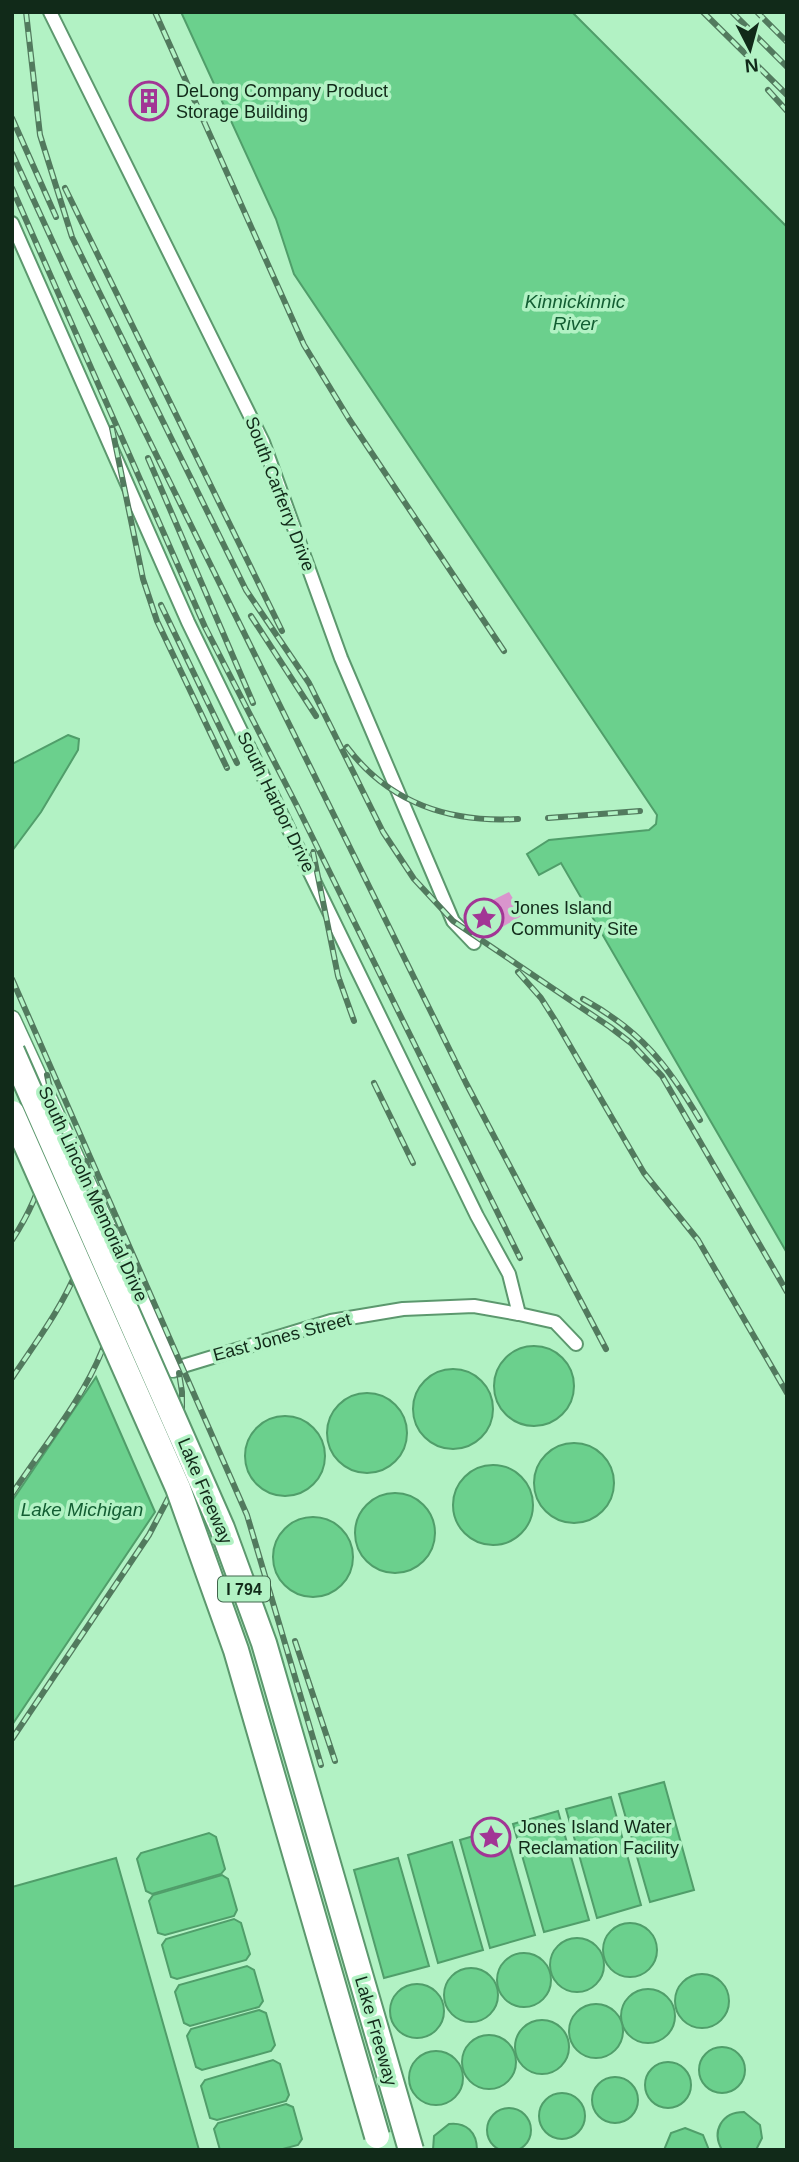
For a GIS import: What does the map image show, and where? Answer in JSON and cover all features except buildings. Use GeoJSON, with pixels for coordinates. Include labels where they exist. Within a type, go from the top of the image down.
{"type":"FeatureCollection","features":[{"type":"Feature","properties":{"kind":"highway","name":"Lake Freeway"},"geometry":{"type":"LineString","coordinates":[[12,1051],[222,1528],[259,1630],[411,2150]]}},
{"type":"Feature","properties":{"kind":"highway","name":"Lake Freeway"},"geometry":{"type":"LineString","coordinates":[[12,1113],[178,1488],[236,1650],[377,2136]]}},
{"type":"Feature","properties":{"kind":"street","name":"South Carferry Drive"},"geometry":{"type":"LineString","coordinates":[[50,12],[263,442],[326,618],[377,742],[453,921],[474,943]]}},
{"type":"Feature","properties":{"kind":"street","name":"South Harbor Drive"},"geometry":{"type":"LineString","coordinates":[[12,223],[188,622],[477,1216],[509,1274],[519,1314]]}},
{"type":"Feature","properties":{"kind":"street","name":"South Lincoln Memorial Drive"},"geometry":{"type":"LineString","coordinates":[[12,1019],[173,1369]]}},
{"type":"Feature","properties":{"kind":"street","name":"East Jones Street"},"geometry":{"type":"LineString","coordinates":[[173,1369],[331,1321],[403,1309],[474,1306],[519,1314]]}},
{"type":"Feature","properties":{"kind":"street"},"geometry":{"type":"LineString","coordinates":[[519,1314],[555,1322],[576,1344]]}},
{"type":"Feature","properties":{"kind":"shaded area"},"geometry":{"type":"Polygon","coordinates":[[[509,892],[523,915],[483,938],[463,915],[509,892]]]}},
{"type":"Feature","properties":{"kind":"water","name":"Kinnickinnic River"},"geometry":{"type":"Polygon","coordinates":[[[181,12],[572,12],[787,227],[787,1253],[561,863],[539,875],[527,854],[549,840],[649,830],[656,824],[657,815],[294,274],[276,219],[181,12]]]}},
{"type":"Feature","properties":{"kind":"water"},"geometry":{"type":"Polygon","coordinates":[[[68,735],[79,739],[78,750],[41,812],[12,851],[12,764],[68,735]]]}},
{"type":"Feature","properties":{"kind":"water"},"geometry":{"type":"Polygon","coordinates":[[[534,1346],[549,1349],[562,1358],[571,1371],[574,1386],[571,1401],[562,1414],[549,1423],[534,1426],[519,1423],[506,1414],[497,1401],[494,1386],[497,1371],[506,1358],[519,1349],[534,1346]]]}},
{"type":"Feature","properties":{"kind":"water"},"geometry":{"type":"Polygon","coordinates":[[[453,1369],[468,1372],[481,1381],[490,1394],[493,1409],[490,1424],[481,1437],[468,1446],[453,1449],[438,1446],[425,1437],[416,1424],[413,1409],[416,1394],[425,1381],[438,1372],[453,1369]]]}},
{"type":"Feature","properties":{"kind":"water","name":"Lake Michigan"},"geometry":{"type":"Polygon","coordinates":[[[96,1377],[155,1512],[12,1725],[12,1501],[96,1377]]]}},
{"type":"Feature","properties":{"kind":"water"},"geometry":{"type":"Polygon","coordinates":[[[367,1393],[382,1396],[395,1405],[404,1418],[407,1433],[404,1448],[395,1461],[382,1470],[367,1473],[352,1470],[339,1461],[330,1448],[327,1433],[330,1418],[339,1405],[352,1396],[367,1393]]]}},
{"type":"Feature","properties":{"kind":"water"},"geometry":{"type":"Polygon","coordinates":[[[285,1416],[300,1419],[313,1428],[322,1441],[325,1456],[322,1471],[313,1484],[300,1493],[285,1496],[270,1493],[257,1484],[248,1471],[245,1456],[248,1441],[257,1428],[270,1419],[285,1416]]]}},
{"type":"Feature","properties":{"kind":"water"},"geometry":{"type":"Polygon","coordinates":[[[574,1443],[589,1446],[602,1455],[611,1468],[614,1483],[611,1498],[602,1511],[589,1520],[574,1523],[559,1520],[546,1511],[537,1498],[534,1483],[537,1468],[546,1455],[559,1446],[574,1443]]]}},
{"type":"Feature","properties":{"kind":"water"},"geometry":{"type":"Polygon","coordinates":[[[493,1465],[508,1468],[521,1477],[530,1490],[533,1505],[530,1520],[521,1533],[508,1542],[493,1545],[478,1542],[465,1533],[456,1520],[453,1505],[456,1490],[465,1477],[478,1468],[493,1465]]]}},
{"type":"Feature","properties":{"kind":"water"},"geometry":{"type":"Polygon","coordinates":[[[395,1493],[410,1496],[423,1505],[432,1518],[435,1533],[432,1548],[423,1561],[410,1570],[395,1573],[380,1570],[367,1561],[358,1548],[355,1533],[358,1518],[367,1505],[380,1496],[395,1493]]]}},
{"type":"Feature","properties":{"kind":"water"},"geometry":{"type":"Polygon","coordinates":[[[313,1517],[328,1520],[341,1529],[350,1542],[353,1557],[350,1572],[341,1585],[328,1594],[313,1597],[298,1594],[285,1585],[276,1572],[273,1557],[276,1542],[285,1529],[298,1520],[313,1517]]]}},
{"type":"Feature","properties":{"kind":"water"},"geometry":{"type":"Polygon","coordinates":[[[664,1782],[694,1890],[650,1902],[619,1794],[664,1782]]]}},
{"type":"Feature","properties":{"kind":"water"},"geometry":{"type":"Polygon","coordinates":[[[611,1797],[641,1905],[597,1918],[566,1809],[611,1797]]]}},
{"type":"Feature","properties":{"kind":"water"},"geometry":{"type":"Polygon","coordinates":[[[558,1811],[589,1920],[544,1932],[513,1824],[558,1811]]]}},
{"type":"Feature","properties":{"kind":"water"},"geometry":{"type":"Polygon","coordinates":[[[504,1827],[535,1935],[490,1948],[460,1840],[504,1827]]]}},
{"type":"Feature","properties":{"kind":"water"},"geometry":{"type":"Polygon","coordinates":[[[209,1833],[216,1837],[225,1869],[221,1874],[152,1894],[146,1891],[137,1859],[141,1853],[209,1833]]]}},
{"type":"Feature","properties":{"kind":"water"},"geometry":{"type":"Polygon","coordinates":[[[452,1842],[483,1950],[438,1963],[408,1855],[452,1842]]]}},
{"type":"Feature","properties":{"kind":"water"},"geometry":{"type":"Polygon","coordinates":[[[116,1858],[199,2150],[12,2150],[12,1887],[116,1858]]]}},
{"type":"Feature","properties":{"kind":"water"},"geometry":{"type":"Polygon","coordinates":[[[398,1858],[429,1966],[384,1978],[354,1870],[398,1858]]]}},
{"type":"Feature","properties":{"kind":"water"},"geometry":{"type":"Polygon","coordinates":[[[222,1875],[228,1879],[237,1910],[234,1916],[165,1935],[158,1933],[149,1901],[153,1895],[222,1875]]]}},
{"type":"Feature","properties":{"kind":"water"},"geometry":{"type":"Polygon","coordinates":[[[234,1919],[241,1923],[250,1954],[246,1960],[177,1979],[171,1977],[162,1945],[166,1939],[234,1919]]]}},
{"type":"Feature","properties":{"kind":"water"},"geometry":{"type":"Polygon","coordinates":[[[630,1923],[649,1931],[657,1950],[649,1969],[630,1977],[611,1969],[603,1950],[611,1931],[630,1923]]]}},
{"type":"Feature","properties":{"kind":"water"},"geometry":{"type":"Polygon","coordinates":[[[577,1938],[596,1946],[604,1965],[596,1984],[577,1992],[558,1984],[550,1965],[558,1946],[577,1938]]]}},
{"type":"Feature","properties":{"kind":"water"},"geometry":{"type":"Polygon","coordinates":[[[524,1953],[543,1961],[551,1980],[543,1999],[524,2007],[505,1999],[497,1980],[505,1961],[524,1953]]]}},
{"type":"Feature","properties":{"kind":"water"},"geometry":{"type":"Polygon","coordinates":[[[247,1966],[254,1970],[263,2001],[259,2007],[190,2026],[184,2023],[175,1992],[179,1985],[247,1966]]]}},
{"type":"Feature","properties":{"kind":"water"},"geometry":{"type":"Polygon","coordinates":[[[471,1968],[490,1976],[498,1995],[490,2014],[471,2022],[452,2014],[444,1995],[452,1976],[471,1968]]]}},
{"type":"Feature","properties":{"kind":"water"},"geometry":{"type":"Polygon","coordinates":[[[702,1974],[721,1982],[729,2001],[721,2020],[702,2028],[683,2020],[675,2001],[683,1982],[702,1974]]]}},
{"type":"Feature","properties":{"kind":"water"},"geometry":{"type":"Polygon","coordinates":[[[417,1984],[436,1992],[444,2011],[436,2030],[417,2038],[398,2030],[390,2011],[398,1992],[417,1984]]]}},
{"type":"Feature","properties":{"kind":"water"},"geometry":{"type":"Polygon","coordinates":[[[648,1989],[667,1997],[675,2016],[667,2035],[648,2043],[629,2035],[621,2016],[629,1997],[648,1989]]]}},
{"type":"Feature","properties":{"kind":"water"},"geometry":{"type":"Polygon","coordinates":[[[596,2004],[615,2012],[623,2031],[615,2050],[596,2058],[577,2050],[569,2031],[577,2012],[596,2004]]]}},
{"type":"Feature","properties":{"kind":"water"},"geometry":{"type":"Polygon","coordinates":[[[259,2010],[266,2013],[275,2045],[271,2051],[202,2070],[196,2067],[187,2036],[191,2029],[259,2010]]]}},
{"type":"Feature","properties":{"kind":"water"},"geometry":{"type":"Polygon","coordinates":[[[542,2020],[561,2028],[569,2047],[561,2066],[542,2074],[523,2066],[515,2047],[523,2028],[542,2020]]]}},
{"type":"Feature","properties":{"kind":"water"},"geometry":{"type":"Polygon","coordinates":[[[489,2035],[508,2043],[516,2062],[508,2081],[489,2089],[470,2081],[462,2062],[470,2043],[489,2035]]]}},
{"type":"Feature","properties":{"kind":"water"},"geometry":{"type":"Polygon","coordinates":[[[722,2047],[738,2054],[745,2070],[738,2086],[722,2093],[706,2086],[699,2070],[706,2054],[722,2047]]]}},
{"type":"Feature","properties":{"kind":"water"},"geometry":{"type":"Polygon","coordinates":[[[436,2051],[455,2059],[463,2078],[455,2097],[436,2105],[417,2097],[409,2078],[417,2059],[436,2051]]]}},
{"type":"Feature","properties":{"kind":"water"},"geometry":{"type":"Polygon","coordinates":[[[273,2060],[280,2064],[289,2095],[286,2101],[217,2120],[210,2118],[201,2086],[205,2080],[273,2060]]]}},
{"type":"Feature","properties":{"kind":"water"},"geometry":{"type":"Polygon","coordinates":[[[668,2062],[684,2069],[691,2085],[684,2101],[668,2108],[652,2101],[645,2085],[652,2069],[668,2062]]]}},
{"type":"Feature","properties":{"kind":"water"},"geometry":{"type":"Polygon","coordinates":[[[615,2077],[631,2084],[638,2100],[631,2116],[615,2123],[599,2116],[592,2100],[599,2084],[615,2077]]]}},
{"type":"Feature","properties":{"kind":"water"},"geometry":{"type":"Polygon","coordinates":[[[562,2093],[578,2100],[585,2116],[578,2132],[562,2139],[546,2132],[539,2116],[546,2100],[562,2093]]]}},
{"type":"Feature","properties":{"kind":"water"},"geometry":{"type":"Polygon","coordinates":[[[286,2104],[293,2107],[302,2139],[298,2145],[279,2150],[220,2150],[214,2129],[218,2123],[286,2104]]]}},
{"type":"Feature","properties":{"kind":"water"},"geometry":{"type":"Polygon","coordinates":[[[509,2108],[525,2114],[531,2130],[525,2146],[509,2152],[493,2146],[487,2130],[493,2114],[509,2108]]]}},
{"type":"Feature","properties":{"kind":"water"},"geometry":{"type":"Polygon","coordinates":[[[744,2112],[760,2125],[762,2138],[756,2150],[722,2150],[718,2136],[721,2124],[730,2115],[744,2112]]]}},
{"type":"Feature","properties":{"kind":"water"},"geometry":{"type":"Polygon","coordinates":[[[449,2124],[461,2125],[473,2133],[477,2150],[433,2150],[434,2136],[449,2124]]]}},
{"type":"Feature","properties":{"kind":"water"},"geometry":{"type":"Polygon","coordinates":[[[685,2128],[703,2135],[709,2150],[664,2150],[671,2133],[685,2128]]]}},
{"type":"Feature","properties":{"kind":"railway"},"geometry":{"type":"LineString","coordinates":[[26,12],[40,135],[72,237],[246,590],[309,683],[383,832],[414,879],[453,921],[610,1027],[631,1043],[662,1076],[787,1292]]}},
{"type":"Feature","properties":{"kind":"railway"},"geometry":{"type":"LineString","coordinates":[[155,12],[304,345],[349,419],[504,651]]}},
{"type":"Feature","properties":{"kind":"railway"},"geometry":{"type":"LineString","coordinates":[[703,12],[787,95]]}},
{"type":"Feature","properties":{"kind":"railway"},"geometry":{"type":"LineString","coordinates":[[732,12],[787,67]]}},
{"type":"Feature","properties":{"kind":"railway"},"geometry":{"type":"LineString","coordinates":[[757,12],[787,42]]}},
{"type":"Feature","properties":{"kind":"railway"},"geometry":{"type":"LineString","coordinates":[[768,90],[787,111]]}},
{"type":"Feature","properties":{"kind":"railway"},"geometry":{"type":"LineString","coordinates":[[12,118],[56,217]]}},
{"type":"Feature","properties":{"kind":"railway"},"geometry":{"type":"LineString","coordinates":[[12,153],[74,288],[466,1083],[606,1349]]}},
{"type":"Feature","properties":{"kind":"railway"},"geometry":{"type":"LineString","coordinates":[[12,188],[205,627],[297,806],[520,1258]]}},
{"type":"Feature","properties":{"kind":"railway"},"geometry":{"type":"LineString","coordinates":[[65,188],[282,631]]}},
{"type":"Feature","properties":{"kind":"railway"},"geometry":{"type":"LineString","coordinates":[[112,428],[143,579],[157,621],[227,768]]}},
{"type":"Feature","properties":{"kind":"railway"},"geometry":{"type":"LineString","coordinates":[[148,458],[253,703]]}},
{"type":"Feature","properties":{"kind":"railway"},"geometry":{"type":"LineString","coordinates":[[161,605],[237,763]]}},
{"type":"Feature","properties":{"kind":"railway"},"geometry":{"type":"LineString","coordinates":[[251,616],[316,716]]}},
{"type":"Feature","properties":{"kind":"railway"},"geometry":{"type":"LineString","coordinates":[[347,747],[382,782],[423,806],[468,817],[518,819]]}},
{"type":"Feature","properties":{"kind":"railway"},"geometry":{"type":"LineString","coordinates":[[548,818],[640,811]]}},
{"type":"Feature","properties":{"kind":"railway"},"geometry":{"type":"LineString","coordinates":[[313,852],[338,976],[354,1021]]}},
{"type":"Feature","properties":{"kind":"railway"},"geometry":{"type":"LineString","coordinates":[[518,972],[541,998],[555,1020],[644,1173],[698,1240],[787,1393]]}},
{"type":"Feature","properties":{"kind":"railway"},"geometry":{"type":"LineString","coordinates":[[12,979],[247,1515],[321,1765]]}},
{"type":"Feature","properties":{"kind":"railway"},"geometry":{"type":"LineString","coordinates":[[583,999],[621,1024],[651,1050],[676,1082],[700,1120]]}},
{"type":"Feature","properties":{"kind":"railway"},"geometry":{"type":"LineString","coordinates":[[12,1240],[33,1202],[47,1161],[52,1118],[47,1075]]}},
{"type":"Feature","properties":{"kind":"railway"},"geometry":{"type":"LineString","coordinates":[[374,1083],[413,1163]]}},
{"type":"Feature","properties":{"kind":"railway"},"geometry":{"type":"LineString","coordinates":[[12,1378],[61,1302],[84,1251],[90,1193],[86,1161]]}},
{"type":"Feature","properties":{"kind":"railway"},"geometry":{"type":"LineString","coordinates":[[12,1494],[76,1401],[93,1371],[106,1339],[115,1305],[118,1268],[114,1227]]}},
{"type":"Feature","properties":{"kind":"railway"},"geometry":{"type":"LineString","coordinates":[[12,1739],[149,1535],[170,1495],[182,1435],[179,1373]]}},
{"type":"Feature","properties":{"kind":"railway"},"geometry":{"type":"LineString","coordinates":[[295,1641],[335,1761]]}},
{"type":"Feature","properties":{"kind":"place","name":"DeLong Company Product Storage Building"},"geometry":{"type":"Point","coordinates":[149,101]}},
{"type":"Feature","properties":{"kind":"place","name":"Jones Island Community Site"},"geometry":{"type":"Point","coordinates":[484,918]}},
{"type":"Feature","properties":{"kind":"place","name":"Jones Island Water Reclamation Facility"},"geometry":{"type":"Point","coordinates":[491,1837]}}]}
